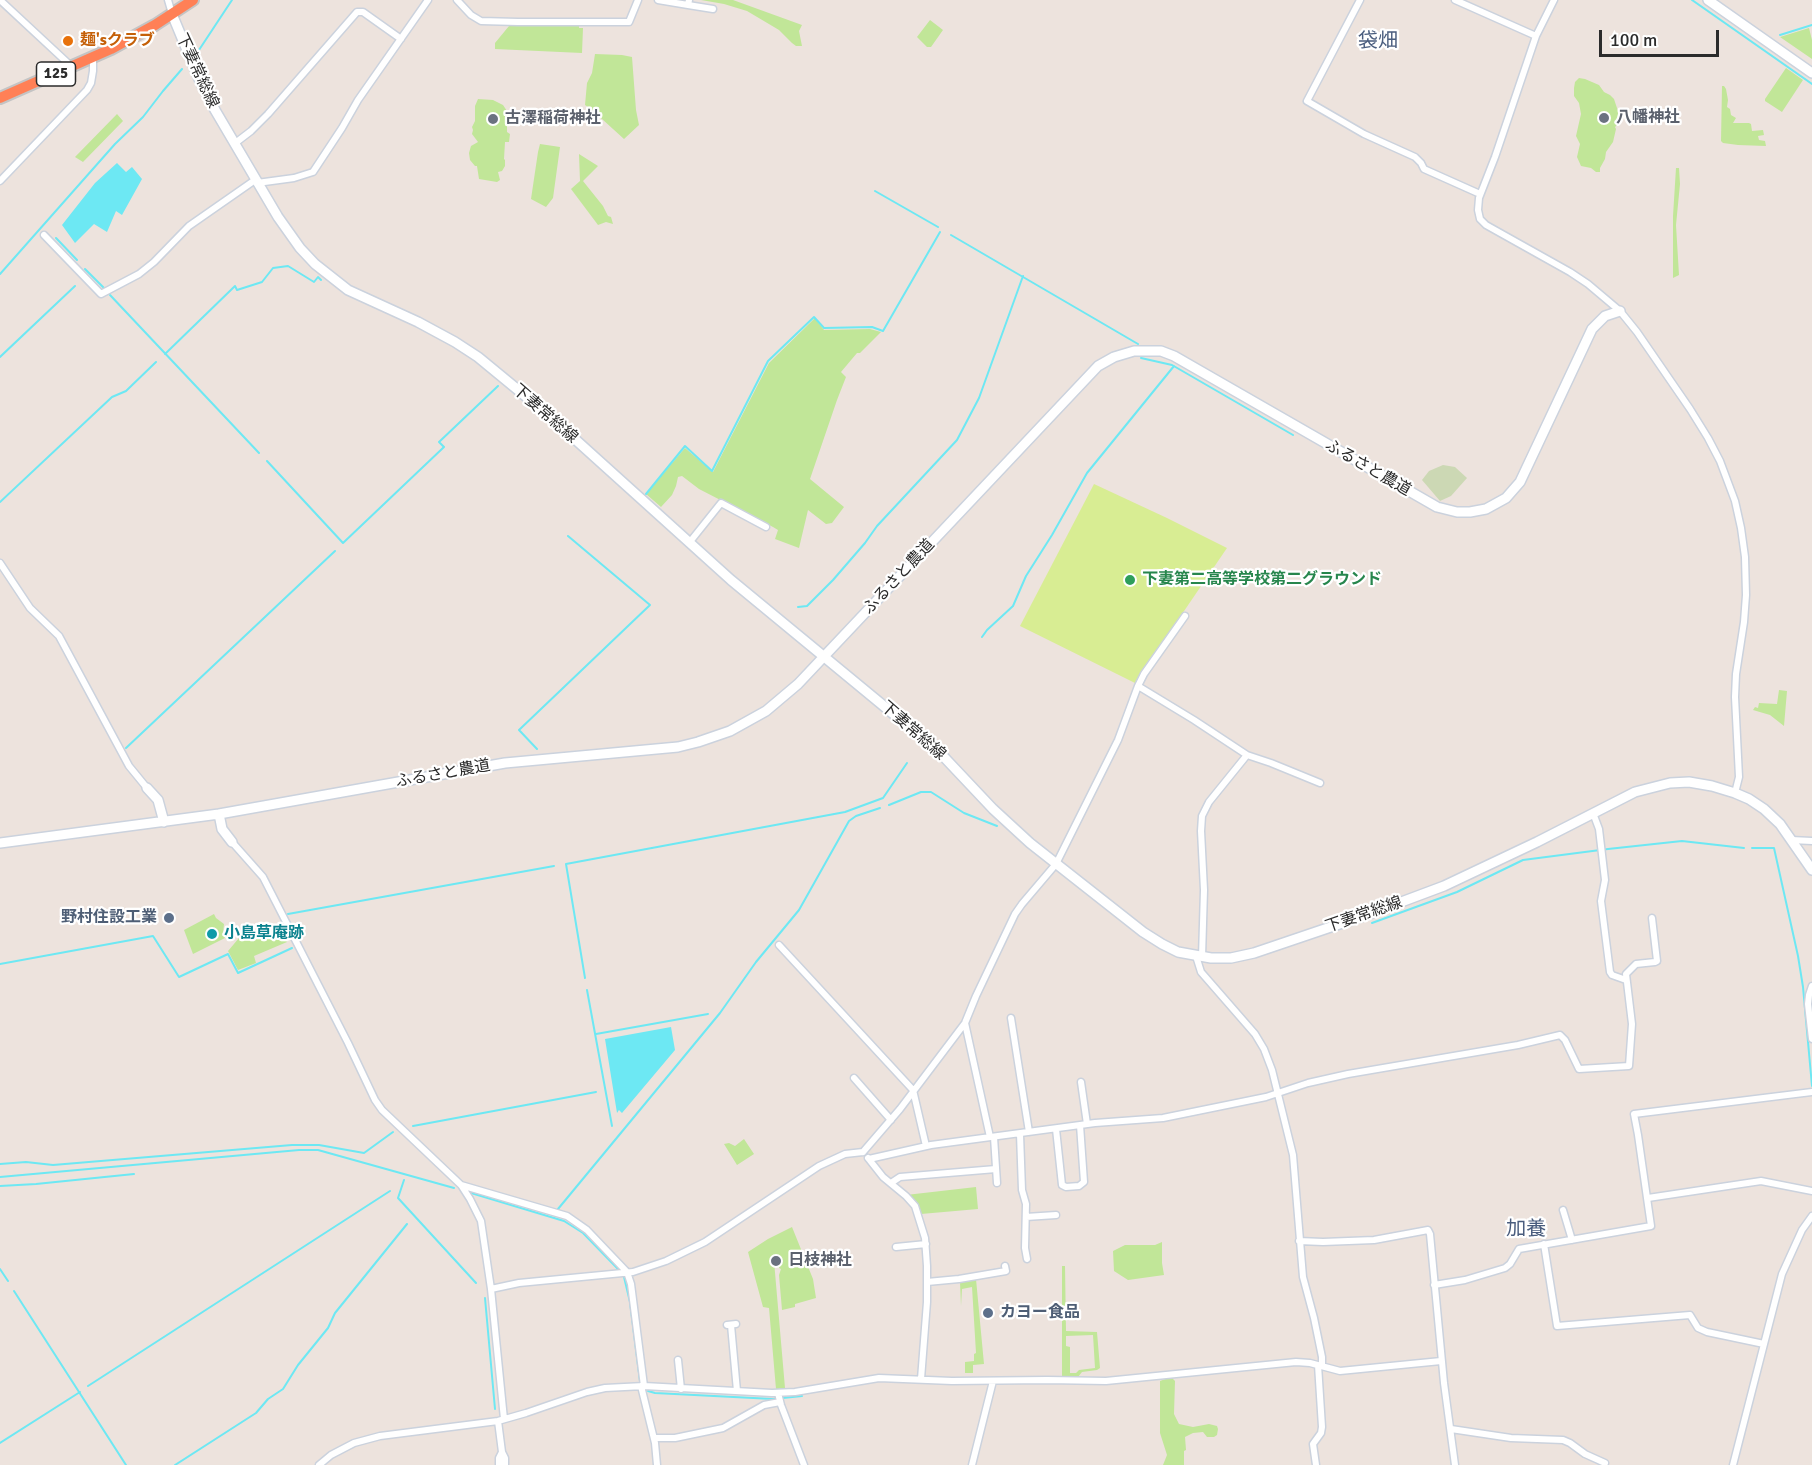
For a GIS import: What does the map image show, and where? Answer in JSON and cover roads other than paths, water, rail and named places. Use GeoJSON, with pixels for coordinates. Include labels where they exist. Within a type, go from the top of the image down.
{"type":"FeatureCollection","features":[{"type":"Feature","properties":{"kind":"highway","name":"125"},"geometry":{"type":"LineString","coordinates":[[0,98],[129,40],[193,0]]}},
{"type":"Feature","properties":{"kind":"street"},"geometry":{"type":"LineString","coordinates":[[0,0],[72,67]]}},
{"type":"Feature","properties":{"kind":"street"},"geometry":{"type":"LineString","coordinates":[[168,0],[172,14]]}},
{"type":"Feature","properties":{"kind":"street"},"geometry":{"type":"LineString","coordinates":[[44,235],[101,294],[139,274],[189,226],[256,181],[294,178],[313,172],[358,100],[428,0]]}},
{"type":"Feature","properties":{"kind":"street"},"geometry":{"type":"LineString","coordinates":[[457,0],[476,19],[518,22],[629,22],[638,0]]}},
{"type":"Feature","properties":{"kind":"street"},"geometry":{"type":"LineString","coordinates":[[658,0],[689,2],[713,9]]}},
{"type":"Feature","properties":{"kind":"street"},"geometry":{"type":"LineString","coordinates":[[1360,0],[1307,101],[1364,134],[1415,157],[1424,169],[1480,194]]}},
{"type":"Feature","properties":{"kind":"street"},"geometry":{"type":"LineString","coordinates":[[1455,0],[1536,36]]}},
{"type":"Feature","properties":{"kind":"street"},"geometry":{"type":"LineString","coordinates":[[1554,0],[1536,36],[1480,194],[1478,210],[1480,219],[1486,225],[1570,272],[1620,311],[1690,409],[1708,438],[1727,479],[1742,528],[1746,595],[1736,674],[1739,777],[1735,793]]}},
{"type":"Feature","properties":{"kind":"street"},"geometry":{"type":"LineString","coordinates":[[1708,0],[1812,73]]}},
{"type":"Feature","properties":{"kind":"street"},"geometry":{"type":"LineString","coordinates":[[234,144],[268,114],[357,12],[363,12],[401,39]]}},
{"type":"Feature","properties":{"kind":"street","name":"下妻常総線"},"geometry":{"type":"LineString","coordinates":[[172,14],[204,90],[234,144],[300,248],[325,273],[348,290],[418,322],[478,357],[546,413],[689,543],[943,756],[993,809],[1030,843],[1148,936],[1172,949],[1221,959],[1254,953],[1407,900],[1497,861],[1635,792],[1663,784],[1689,782],[1712,786],[1735,793],[1764,809],[1780,824],[1812,870]]}},
{"type":"Feature","properties":{"kind":"street"},"geometry":{"type":"LineString","coordinates":[[0,181],[87,90],[92,77],[93,58]]}},
{"type":"Feature","properties":{"kind":"street","name":"ふるさと農道"},"geometry":{"type":"LineString","coordinates":[[0,843],[164,822],[505,763],[665,749],[698,742],[738,727],[766,711],[790,692],[1093,371],[1114,357],[1134,351],[1161,351],[1174,356],[1430,504],[1453,512],[1470,512],[1490,507],[1506,498],[1516,488],[1592,329],[1605,316],[1620,311]]}},
{"type":"Feature","properties":{"kind":"street"},"geometry":{"type":"LineString","coordinates":[[689,543],[721,503],[766,526]]}},
{"type":"Feature","properties":{"kind":"street"},"geometry":{"type":"LineString","coordinates":[[0,563],[30,608],[59,636],[129,766],[158,800],[164,822]]}},
{"type":"Feature","properties":{"kind":"street"},"geometry":{"type":"LineString","coordinates":[[491,1289],[519,1283],[647,1268],[681,1255],[705,1242],[819,1166],[846,1154],[863,1152],[965,1023],[1015,914],[1056,864],[1119,740],[1138,686],[1185,616]]}},
{"type":"Feature","properties":{"kind":"street"},"geometry":{"type":"LineString","coordinates":[[1138,686],[1247,755],[1320,783]]}},
{"type":"Feature","properties":{"kind":"street"},"geometry":{"type":"LineString","coordinates":[[1247,755],[1209,802],[1202,816],[1204,891],[1199,956],[1201,972],[1255,1034],[1264,1049],[1278,1093],[1293,1155],[1303,1276],[1314,1318],[1320,1365],[1322,1427],[1321,1433],[1313,1444],[1317,1465]]}},
{"type":"Feature","properties":{"kind":"street"},"geometry":{"type":"LineString","coordinates":[[219,813],[222,829],[263,877],[345,1036],[375,1100],[382,1110],[461,1185],[481,1221],[491,1289],[502,1452],[505,1465]]}},
{"type":"Feature","properties":{"kind":"street"},"geometry":{"type":"LineString","coordinates":[[1593,813],[1599,830],[1605,880],[1601,900],[1610,972],[1626,980]]}},
{"type":"Feature","properties":{"kind":"street"},"geometry":{"type":"LineString","coordinates":[[1791,840],[1812,841]]}},
{"type":"Feature","properties":{"kind":"street"},"geometry":{"type":"LineString","coordinates":[[869,1159],[926,1146],[1056,1128],[1164,1118],[1245,1102],[1308,1083],[1348,1074],[1518,1045],[1560,1035],[1565,1040],[1579,1069],[1629,1066],[1632,1024],[1626,974],[1636,964],[1657,961],[1652,918]]}},
{"type":"Feature","properties":{"kind":"street"},"geometry":{"type":"LineString","coordinates":[[779,945],[913,1090],[926,1146]]}},
{"type":"Feature","properties":{"kind":"street"},"geometry":{"type":"LineString","coordinates":[[1812,986],[1808,1004],[1812,1039]]}},
{"type":"Feature","properties":{"kind":"street"},"geometry":{"type":"LineString","coordinates":[[1011,1018],[1029,1132]]}},
{"type":"Feature","properties":{"kind":"street"},"geometry":{"type":"LineString","coordinates":[[965,1023],[992,1137],[997,1183]]}},
{"type":"Feature","properties":{"kind":"street"},"geometry":{"type":"LineString","coordinates":[[854,1078],[891,1119]]}},
{"type":"Feature","properties":{"kind":"street"},"geometry":{"type":"LineString","coordinates":[[1056,1128],[1062,1185],[1079,1186],[1084,1182],[1081,1082]]}},
{"type":"Feature","properties":{"kind":"street"},"geometry":{"type":"LineString","coordinates":[[1434,1285],[1465,1280],[1505,1268],[1519,1249],[1651,1226],[1634,1114],[1812,1092]]}},
{"type":"Feature","properties":{"kind":"street"},"geometry":{"type":"LineString","coordinates":[[1020,1134],[1022,1190],[1026,1204],[1027,1259]]}},
{"type":"Feature","properties":{"kind":"street"},"geometry":{"type":"LineString","coordinates":[[863,1152],[883,1178],[915,1206],[919,1215],[926,1244],[927,1282],[921,1379]]}},
{"type":"Feature","properties":{"kind":"street"},"geometry":{"type":"LineString","coordinates":[[891,1183],[900,1178],[996,1168]]}},
{"type":"Feature","properties":{"kind":"street"},"geometry":{"type":"LineString","coordinates":[[1648,1198],[1761,1181],[1812,1191]]}},
{"type":"Feature","properties":{"kind":"street"},"geometry":{"type":"LineString","coordinates":[[461,1185],[567,1216],[587,1230],[627,1272],[631,1284],[642,1386],[654,1438],[657,1465]]}},
{"type":"Feature","properties":{"kind":"street"},"geometry":{"type":"LineString","coordinates":[[1563,1210],[1572,1240]]}},
{"type":"Feature","properties":{"kind":"street"},"geometry":{"type":"LineString","coordinates":[[1026,1217],[1056,1215]]}},
{"type":"Feature","properties":{"kind":"street"},"geometry":{"type":"LineString","coordinates":[[1733,1465],[1782,1274],[1802,1230],[1812,1216]]}},
{"type":"Feature","properties":{"kind":"street"},"geometry":{"type":"LineString","coordinates":[[1299,1241],[1374,1240],[1428,1230],[1441,1361],[1455,1465]]}},
{"type":"Feature","properties":{"kind":"street"},"geometry":{"type":"LineString","coordinates":[[896,1247],[926,1244]]}},
{"type":"Feature","properties":{"kind":"street"},"geometry":{"type":"LineString","coordinates":[[1544,1244],[1557,1326],[1690,1315],[1698,1328],[1707,1332],[1764,1344]]}},
{"type":"Feature","properties":{"kind":"street"},"geometry":{"type":"LineString","coordinates":[[927,1282],[1006,1271],[1005,1266]]}},
{"type":"Feature","properties":{"kind":"street"},"geometry":{"type":"LineString","coordinates":[[731,1325],[737,1392]]}},
{"type":"Feature","properties":{"kind":"street"},"geometry":{"type":"LineString","coordinates":[[678,1360],[681,1389]]}},
{"type":"Feature","properties":{"kind":"street"},"geometry":{"type":"LineString","coordinates":[[654,1438],[675,1438],[723,1428],[779,1398],[868,1379],[895,1378],[952,1382],[1106,1381],[1296,1362],[1320,1365],[1340,1371],[1441,1361]]}},
{"type":"Feature","properties":{"kind":"street"},"geometry":{"type":"LineString","coordinates":[[972,1465],[993,1381]]}},
{"type":"Feature","properties":{"kind":"street"},"geometry":{"type":"LineString","coordinates":[[319,1465],[331,1455],[354,1443],[380,1436],[501,1420],[587,1392],[613,1387],[642,1386],[737,1392],[779,1398]]}},
{"type":"Feature","properties":{"kind":"street"},"geometry":{"type":"LineString","coordinates":[[779,1398],[804,1465]]}},
{"type":"Feature","properties":{"kind":"street"},"geometry":{"type":"LineString","coordinates":[[1451,1429],[1511,1438],[1563,1440],[1605,1463]]}},
{"type":"Feature","properties":{"kind":"street"},"geometry":{"type":"LineString","coordinates":[[499,1465],[502,1452]]}},
{"type":"Feature","properties":{"kind":"water"},"geometry":{"type":"Polygon","coordinates":[[[117,163],[126,172],[132,167],[142,179],[122,215],[116,211],[107,232],[94,224],[75,243],[62,225],[95,183],[117,163]]]}},
{"type":"Feature","properties":{"kind":"water"},"geometry":{"type":"Polygon","coordinates":[[[671,1027],[675,1050],[622,1113],[619,1110],[617,1113],[605,1039],[671,1027]]]}},
{"type":"Feature","properties":{"kind":"waterway"},"geometry":{"type":"LineString","coordinates":[[197,53],[232,0]]}},
{"type":"Feature","properties":{"kind":"waterway"},"geometry":{"type":"LineString","coordinates":[[1692,0],[1812,84]]}},
{"type":"Feature","properties":{"kind":"waterway"},"geometry":{"type":"LineString","coordinates":[[1780,35],[1812,25]]}},
{"type":"Feature","properties":{"kind":"waterway"},"geometry":{"type":"LineString","coordinates":[[0,274],[115,144],[143,117],[182,69]]}},
{"type":"Feature","properties":{"kind":"waterway"},"geometry":{"type":"LineString","coordinates":[[875,191],[938,227]]}},
{"type":"Feature","properties":{"kind":"waterway"},"geometry":{"type":"LineString","coordinates":[[646,494],[685,446],[712,471],[768,361],[814,317],[824,328],[872,327],[883,331],[940,232]]}},
{"type":"Feature","properties":{"kind":"waterway"},"geometry":{"type":"LineString","coordinates":[[951,235],[1138,344]]}},
{"type":"Feature","properties":{"kind":"waterway"},"geometry":{"type":"LineString","coordinates":[[56,238],[77,260]]}},
{"type":"Feature","properties":{"kind":"waterway"},"geometry":{"type":"LineString","coordinates":[[165,354],[235,286],[237,290],[262,282],[273,268],[288,266],[314,282],[318,277],[321,280]]}},
{"type":"Feature","properties":{"kind":"waterway"},"geometry":{"type":"LineString","coordinates":[[85,269],[104,288]]}},
{"type":"Feature","properties":{"kind":"waterway"},"geometry":{"type":"LineString","coordinates":[[798,607],[807,606],[833,580],[877,526],[957,440],[979,398],[1023,276]]}},
{"type":"Feature","properties":{"kind":"waterway"},"geometry":{"type":"LineString","coordinates":[[0,357],[75,286]]}},
{"type":"Feature","properties":{"kind":"waterway"},"geometry":{"type":"LineString","coordinates":[[110,295],[259,453]]}},
{"type":"Feature","properties":{"kind":"waterway"},"geometry":{"type":"LineString","coordinates":[[1141,358],[1172,365],[1293,435]]}},
{"type":"Feature","properties":{"kind":"waterway"},"geometry":{"type":"LineString","coordinates":[[0,502],[112,397],[126,391],[156,362]]}},
{"type":"Feature","properties":{"kind":"waterway"},"geometry":{"type":"LineString","coordinates":[[982,637],[1013,606],[1026,576],[1087,473],[1174,366]]}},
{"type":"Feature","properties":{"kind":"waterway"},"geometry":{"type":"LineString","coordinates":[[267,461],[343,543],[444,447],[439,442],[498,386]]}},
{"type":"Feature","properties":{"kind":"waterway"},"geometry":{"type":"LineString","coordinates":[[537,749],[519,730],[650,605],[568,536]]}},
{"type":"Feature","properties":{"kind":"waterway"},"geometry":{"type":"LineString","coordinates":[[126,748],[335,551]]}},
{"type":"Feature","properties":{"kind":"waterway"},"geometry":{"type":"LineString","coordinates":[[585,978],[566,864],[845,812],[883,798],[907,763]]}},
{"type":"Feature","properties":{"kind":"waterway"},"geometry":{"type":"LineString","coordinates":[[889,805],[921,792],[931,792],[964,813],[997,826]]}},
{"type":"Feature","properties":{"kind":"waterway"},"geometry":{"type":"LineString","coordinates":[[558,1209],[720,1013],[756,962],[799,910],[849,821],[856,816],[880,808]]}},
{"type":"Feature","properties":{"kind":"waterway"},"geometry":{"type":"LineString","coordinates":[[1372,923],[1457,892],[1523,860],[1682,841],[1744,848]]}},
{"type":"Feature","properties":{"kind":"waterway"},"geometry":{"type":"LineString","coordinates":[[1752,848],[1774,848],[1803,987],[1812,1086]]}},
{"type":"Feature","properties":{"kind":"waterway"},"geometry":{"type":"LineString","coordinates":[[288,914],[554,866]]}},
{"type":"Feature","properties":{"kind":"waterway"},"geometry":{"type":"LineString","coordinates":[[0,964],[153,936],[179,977],[228,954],[238,973],[292,948]]}},
{"type":"Feature","properties":{"kind":"waterway"},"geometry":{"type":"LineString","coordinates":[[587,990],[612,1126]]}},
{"type":"Feature","properties":{"kind":"waterway"},"geometry":{"type":"LineString","coordinates":[[596,1034],[708,1014]]}},
{"type":"Feature","properties":{"kind":"waterway"},"geometry":{"type":"LineString","coordinates":[[413,1126],[596,1092]]}},
{"type":"Feature","properties":{"kind":"waterway"},"geometry":{"type":"LineString","coordinates":[[0,1164],[26,1162],[53,1165],[292,1145],[319,1145],[364,1153],[393,1132]]}},
{"type":"Feature","properties":{"kind":"waterway"},"geometry":{"type":"LineString","coordinates":[[0,1177],[318,1150],[454,1188]]}},
{"type":"Feature","properties":{"kind":"waterway"},"geometry":{"type":"LineString","coordinates":[[0,1186],[134,1174]]}},
{"type":"Feature","properties":{"kind":"waterway"},"geometry":{"type":"LineString","coordinates":[[404,1180],[398,1198],[476,1283]]}},
{"type":"Feature","properties":{"kind":"waterway"},"geometry":{"type":"LineString","coordinates":[[88,1386],[390,1191]]}},
{"type":"Feature","properties":{"kind":"waterway"},"geometry":{"type":"LineString","coordinates":[[471,1193],[564,1221],[583,1233],[618,1269]]}},
{"type":"Feature","properties":{"kind":"waterway"},"geometry":{"type":"LineString","coordinates":[[175,1465],[256,1413],[268,1399],[283,1389],[298,1365],[328,1328],[335,1313],[407,1224]]}},
{"type":"Feature","properties":{"kind":"waterway"},"geometry":{"type":"LineString","coordinates":[[0,1269],[8,1281]]}},
{"type":"Feature","properties":{"kind":"waterway"},"geometry":{"type":"LineString","coordinates":[[624,1277],[630,1302],[640,1381]]}},
{"type":"Feature","properties":{"kind":"waterway"},"geometry":{"type":"LineString","coordinates":[[14,1291],[126,1465]]}},
{"type":"Feature","properties":{"kind":"waterway"},"geometry":{"type":"LineString","coordinates":[[485,1298],[495,1409]]}},
{"type":"Feature","properties":{"kind":"waterway"},"geometry":{"type":"LineString","coordinates":[[648,1391],[773,1399],[802,1396]]}},
{"type":"Feature","properties":{"kind":"waterway"},"geometry":{"type":"LineString","coordinates":[[0,1443],[80,1392]]}},
{"type":"Feature","properties":{"kind":"place","name":"麺'sクラブ"},"geometry":{"type":"Point","coordinates":[68,41]}},
{"type":"Feature","properties":{"kind":"place","name":"八幡神社"},"geometry":{"type":"Point","coordinates":[1604,118]}},
{"type":"Feature","properties":{"kind":"place","name":"古澤稲荷神社"},"geometry":{"type":"Point","coordinates":[493,119]}},
{"type":"Feature","properties":{"kind":"place","name":"下妻第二高等学校第二グラウンド"},"geometry":{"type":"Point","coordinates":[1130,580]}},
{"type":"Feature","properties":{"kind":"place","name":"野村住設工業"},"geometry":{"type":"Point","coordinates":[169,918]}},
{"type":"Feature","properties":{"kind":"place","name":"小島草庵跡"},"geometry":{"type":"Point","coordinates":[212,934]}},
{"type":"Feature","properties":{"kind":"place","name":"日枝神社"},"geometry":{"type":"Point","coordinates":[776,1261]}},
{"type":"Feature","properties":{"kind":"place","name":"カヨー食品"},"geometry":{"type":"Point","coordinates":[988,1313]}},
{"type":"Feature","properties":{"kind":"district","name":"袋畑"},"geometry":{"type":"Point","coordinates":[1378,42]}},
{"type":"Feature","properties":{"kind":"district","name":"加養"},"geometry":{"type":"Point","coordinates":[1526,1230]}}]}
